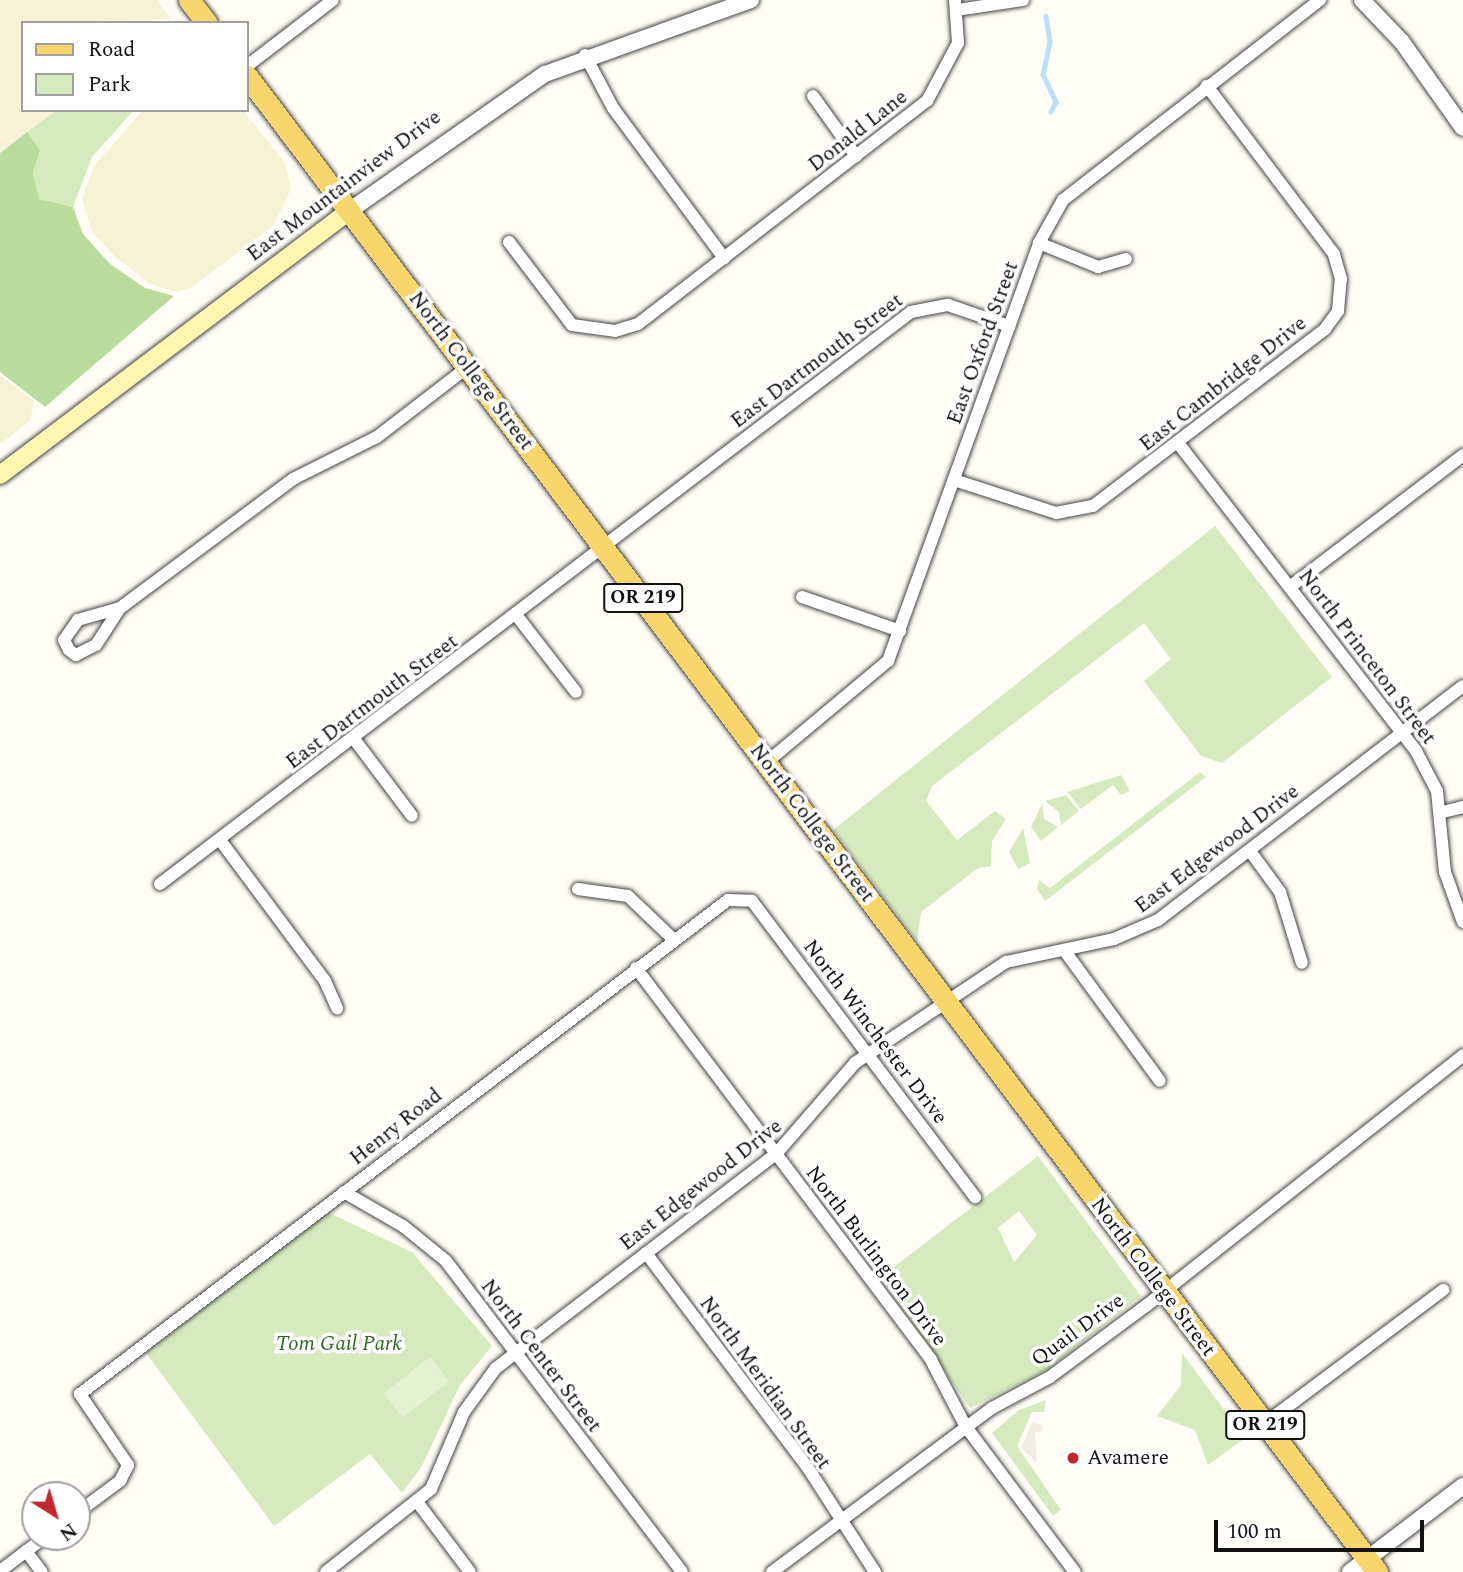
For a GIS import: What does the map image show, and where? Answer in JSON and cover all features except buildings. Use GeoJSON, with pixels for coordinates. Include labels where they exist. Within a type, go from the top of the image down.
{"type":"FeatureCollection","features":[{"type":"Feature","properties":{"kind":"main road"},"geometry":{"type":"LineString","coordinates":[[189,0],[205,21]]}},
{"type":"Feature","properties":{"kind":"main road","name":"North College Street"},"geometry":{"type":"LineString","coordinates":[[248,77],[605,547],[1264,1424],[1365,1568]]}},
{"type":"Feature","properties":{"kind":"main road","name":"East Mountainview Drive"},"geometry":{"type":"LineString","coordinates":[[0,475],[349,211]]}},
{"type":"Feature","properties":{"kind":"street"},"geometry":{"type":"LineString","coordinates":[[248,65],[333,0]]}},
{"type":"Feature","properties":{"kind":"street","name":"East Mountainview Drive"},"geometry":{"type":"LineString","coordinates":[[349,211],[505,98],[585,55],[751,0]]}},
{"type":"Feature","properties":{"kind":"street"},"geometry":{"type":"LineString","coordinates":[[956,5],[1023,0]]}},
{"type":"Feature","properties":{"kind":"street","name":"East Oxford Street"},"geometry":{"type":"LineString","coordinates":[[767,762],[867,684],[888,661],[1040,243],[1063,200],[1083,180],[1320,0]]}},
{"type":"Feature","properties":{"kind":"street"},"geometry":{"type":"LineString","coordinates":[[1362,0],[1402,41],[1463,128]]}},
{"type":"Feature","properties":{"kind":"street","name":"Donald Lane"},"geometry":{"type":"LineString","coordinates":[[509,242],[554,309],[591,331],[638,324],[856,156],[941,85],[958,43],[956,5]]}},
{"type":"Feature","properties":{"kind":"street"},"geometry":{"type":"LineString","coordinates":[[585,55],[613,108],[724,258]]}},
{"type":"Feature","properties":{"kind":"street","name":"East Cambridge Drive"},"geometry":{"type":"LineString","coordinates":[[954,480],[1037,508],[1074,513],[1110,496],[1325,329],[1342,295],[1334,254],[1207,86]]}},
{"type":"Feature","properties":{"kind":"street"},"geometry":{"type":"LineString","coordinates":[[813,96],[856,156]]}},
{"type":"Feature","properties":{"kind":"street"},"geometry":{"type":"LineString","coordinates":[[1040,243],[1098,267],[1126,259]]}},
{"type":"Feature","properties":{"kind":"street","name":"East Dartmouth Street"},"geometry":{"type":"LineString","coordinates":[[160,884],[517,616],[911,312],[948,305],[1009,326]]}},
{"type":"Feature","properties":{"kind":"street"},"geometry":{"type":"LineString","coordinates":[[120,608],[78,620],[64,640],[68,650],[76,655],[96,645],[120,608],[293,479],[377,437],[468,367]]}},
{"type":"Feature","properties":{"kind":"street","name":"North Princeton Street"},"geometry":{"type":"LineString","coordinates":[[1178,443],[1402,733],[1429,772],[1443,812],[1445,872],[1463,922]]}},
{"type":"Feature","properties":{"kind":"street"},"geometry":{"type":"LineString","coordinates":[[1290,587],[1463,455]]}},
{"type":"Feature","properties":{"kind":"street"},"geometry":{"type":"LineString","coordinates":[[802,597],[900,631]]}},
{"type":"Feature","properties":{"kind":"street"},"geometry":{"type":"LineString","coordinates":[[517,616],[576,692]]}},
{"type":"Feature","properties":{"kind":"street","name":"East Edgewood Drive"},"geometry":{"type":"LineString","coordinates":[[326,1572],[418,1503],[441,1473],[477,1389],[514,1352],[776,1154],[867,1054],[1006,962],[1138,931],[1250,851],[1463,686]]}},
{"type":"Feature","properties":{"kind":"street"},"geometry":{"type":"LineString","coordinates":[[354,739],[412,816]]}},
{"type":"Feature","properties":{"kind":"street"},"geometry":{"type":"LineString","coordinates":[[1443,812],[1463,807]]}},
{"type":"Feature","properties":{"kind":"street"},"geometry":{"type":"LineString","coordinates":[[220,840],[326,981],[337,1008]]}},
{"type":"Feature","properties":{"kind":"street"},"geometry":{"type":"LineString","coordinates":[[1250,851],[1280,892],[1303,963]]}},
{"type":"Feature","properties":{"kind":"street"},"geometry":{"type":"LineString","coordinates":[[578,890],[628,896],[674,940]]}},
{"type":"Feature","properties":{"kind":"street","name":"Henry Road"},"geometry":{"type":"LineString","coordinates":[[91,1502],[124,1476],[125,1453],[80,1394],[636,968],[740,896]]}},
{"type":"Feature","properties":{"kind":"street","name":"North Winchester Drive"},"geometry":{"type":"LineString","coordinates":[[740,896],[752,901],[975,1197]]}},
{"type":"Feature","properties":{"kind":"street"},"geometry":{"type":"LineString","coordinates":[[1064,950],[1160,1081]]}},
{"type":"Feature","properties":{"kind":"street","name":"North Burlington Drive"},"geometry":{"type":"LineString","coordinates":[[636,968],[931,1360],[966,1427],[1075,1572]]}},
{"type":"Feature","properties":{"kind":"street","name":"Quail Drive"},"geometry":{"type":"LineString","coordinates":[[772,1572],[966,1427],[1050,1377],[1463,1055]]}},
{"type":"Feature","properties":{"kind":"street","name":"North Center Street"},"geometry":{"type":"LineString","coordinates":[[344,1192],[403,1226],[446,1261],[682,1572]]}},
{"type":"Feature","properties":{"kind":"street","name":"North Meridian Street"},"geometry":{"type":"LineString","coordinates":[[646,1253],[808,1468],[838,1523],[875,1572]]}},
{"type":"Feature","properties":{"kind":"street"},"geometry":{"type":"LineString","coordinates":[[1264,1424],[1443,1290]]}},
{"type":"Feature","properties":{"kind":"street"},"geometry":{"type":"LineString","coordinates":[[1365,1568],[1463,1486]]}},
{"type":"Feature","properties":{"kind":"street"},"geometry":{"type":"LineString","coordinates":[[418,1503],[470,1572]]}},
{"type":"Feature","properties":{"kind":"street"},"geometry":{"type":"LineString","coordinates":[[0,1571],[26,1551],[42,1572]]}},
{"type":"Feature","properties":{"kind":"shaded area"},"geometry":{"type":"Polygon","coordinates":[[[0,0],[157,0],[171,19],[21,21],[21,112],[54,112],[0,152],[0,0]]]}},
{"type":"Feature","properties":{"kind":"shaded area"},"geometry":{"type":"Polygon","coordinates":[[[141,112],[245,112],[285,163],[291,189],[273,226],[191,288],[176,292],[150,284],[116,257],[92,232],[82,199],[94,166],[141,112]]]}},
{"type":"Feature","properties":{"kind":"shaded area"},"geometry":{"type":"Polygon","coordinates":[[[0,375],[34,401],[30,421],[0,444],[0,375]]]}},
{"type":"Feature","properties":{"kind":"shaded area"},"geometry":{"type":"Polygon","coordinates":[[[1032,1423],[1043,1425],[1042,1432],[1035,1432],[1037,1463],[1021,1448],[1032,1423]]]}},
{"type":"Feature","properties":{"kind":"green space"},"geometry":{"type":"Polygon","coordinates":[[[54,112],[132,112],[92,157],[73,207],[39,199],[33,173],[40,150],[27,132],[54,112]]]}},
{"type":"Feature","properties":{"kind":"green space"},"geometry":{"type":"Polygon","coordinates":[[[27,132],[40,150],[33,173],[39,199],[73,207],[83,234],[109,263],[145,288],[174,296],[45,407],[0,372],[0,153],[27,132]]]}},
{"type":"Feature","properties":{"kind":"green space"},"geometry":{"type":"Polygon","coordinates":[[[1215,526],[1332,677],[1222,763],[1201,756],[1144,681],[1171,659],[1144,623],[932,786],[926,801],[957,840],[995,811],[1006,819],[992,841],[991,866],[978,868],[921,912],[917,941],[833,830],[1215,526]]]}},
{"type":"Feature","properties":{"kind":"green space"},"geometry":{"type":"Polygon","coordinates":[[[1200,772],[1206,777],[1045,901],[1037,889],[1039,880],[1050,888],[1200,772]]]}},
{"type":"Feature","properties":{"kind":"green space"},"geometry":{"type":"Polygon","coordinates":[[[1121,775],[1130,791],[1121,795],[1113,785],[1081,809],[1067,792],[1121,775]]]}},
{"type":"Feature","properties":{"kind":"green space"},"geometry":{"type":"Polygon","coordinates":[[[1066,795],[1079,811],[1061,825],[1059,812],[1045,801],[1066,795]]]}},
{"type":"Feature","properties":{"kind":"green space"},"geometry":{"type":"Polygon","coordinates":[[[1042,804],[1044,819],[1058,827],[1041,841],[1031,827],[1042,804]]]}},
{"type":"Feature","properties":{"kind":"green space"},"geometry":{"type":"Polygon","coordinates":[[[1023,828],[1030,863],[1018,869],[1009,852],[1023,828]]]}},
{"type":"Feature","properties":{"kind":"green space"},"geometry":{"type":"Polygon","coordinates":[[[1038,1156],[1141,1296],[1048,1369],[970,1408],[881,1277],[1038,1156]],[[1019,1211],[998,1228],[1014,1262],[1037,1235],[1019,1211]]]}},
{"type":"Feature","properties":{"kind":"green space","name":"Tom Gail Park"},"geometry":{"type":"Polygon","coordinates":[[[327,1212],[412,1252],[492,1346],[460,1385],[422,1466],[402,1493],[370,1454],[274,1526],[146,1353],[327,1212]]]}},
{"type":"Feature","properties":{"kind":"green space"},"geometry":{"type":"Polygon","coordinates":[[[1182,1353],[1245,1438],[1208,1465],[1195,1430],[1157,1416],[1181,1385],[1182,1353]]]}},
{"type":"Feature","properties":{"kind":"green space"},"geometry":{"type":"Polygon","coordinates":[[[430,1357],[449,1381],[403,1418],[384,1393],[430,1357]]]}},
{"type":"Feature","properties":{"kind":"green space"},"geometry":{"type":"Polygon","coordinates":[[[1046,1400],[1044,1412],[1032,1412],[1017,1446],[1061,1510],[1053,1516],[992,1433],[1019,1410],[1046,1400]]]}},
{"type":"Feature","properties":{"kind":"waterway"},"geometry":{"type":"LineString","coordinates":[[1046,16],[1050,42],[1043,74],[1056,102],[1051,112]]}},
{"type":"Feature","properties":{"kind":"place","name":"Avamere"},"geometry":{"type":"Point","coordinates":[1073,1458]}}]}
